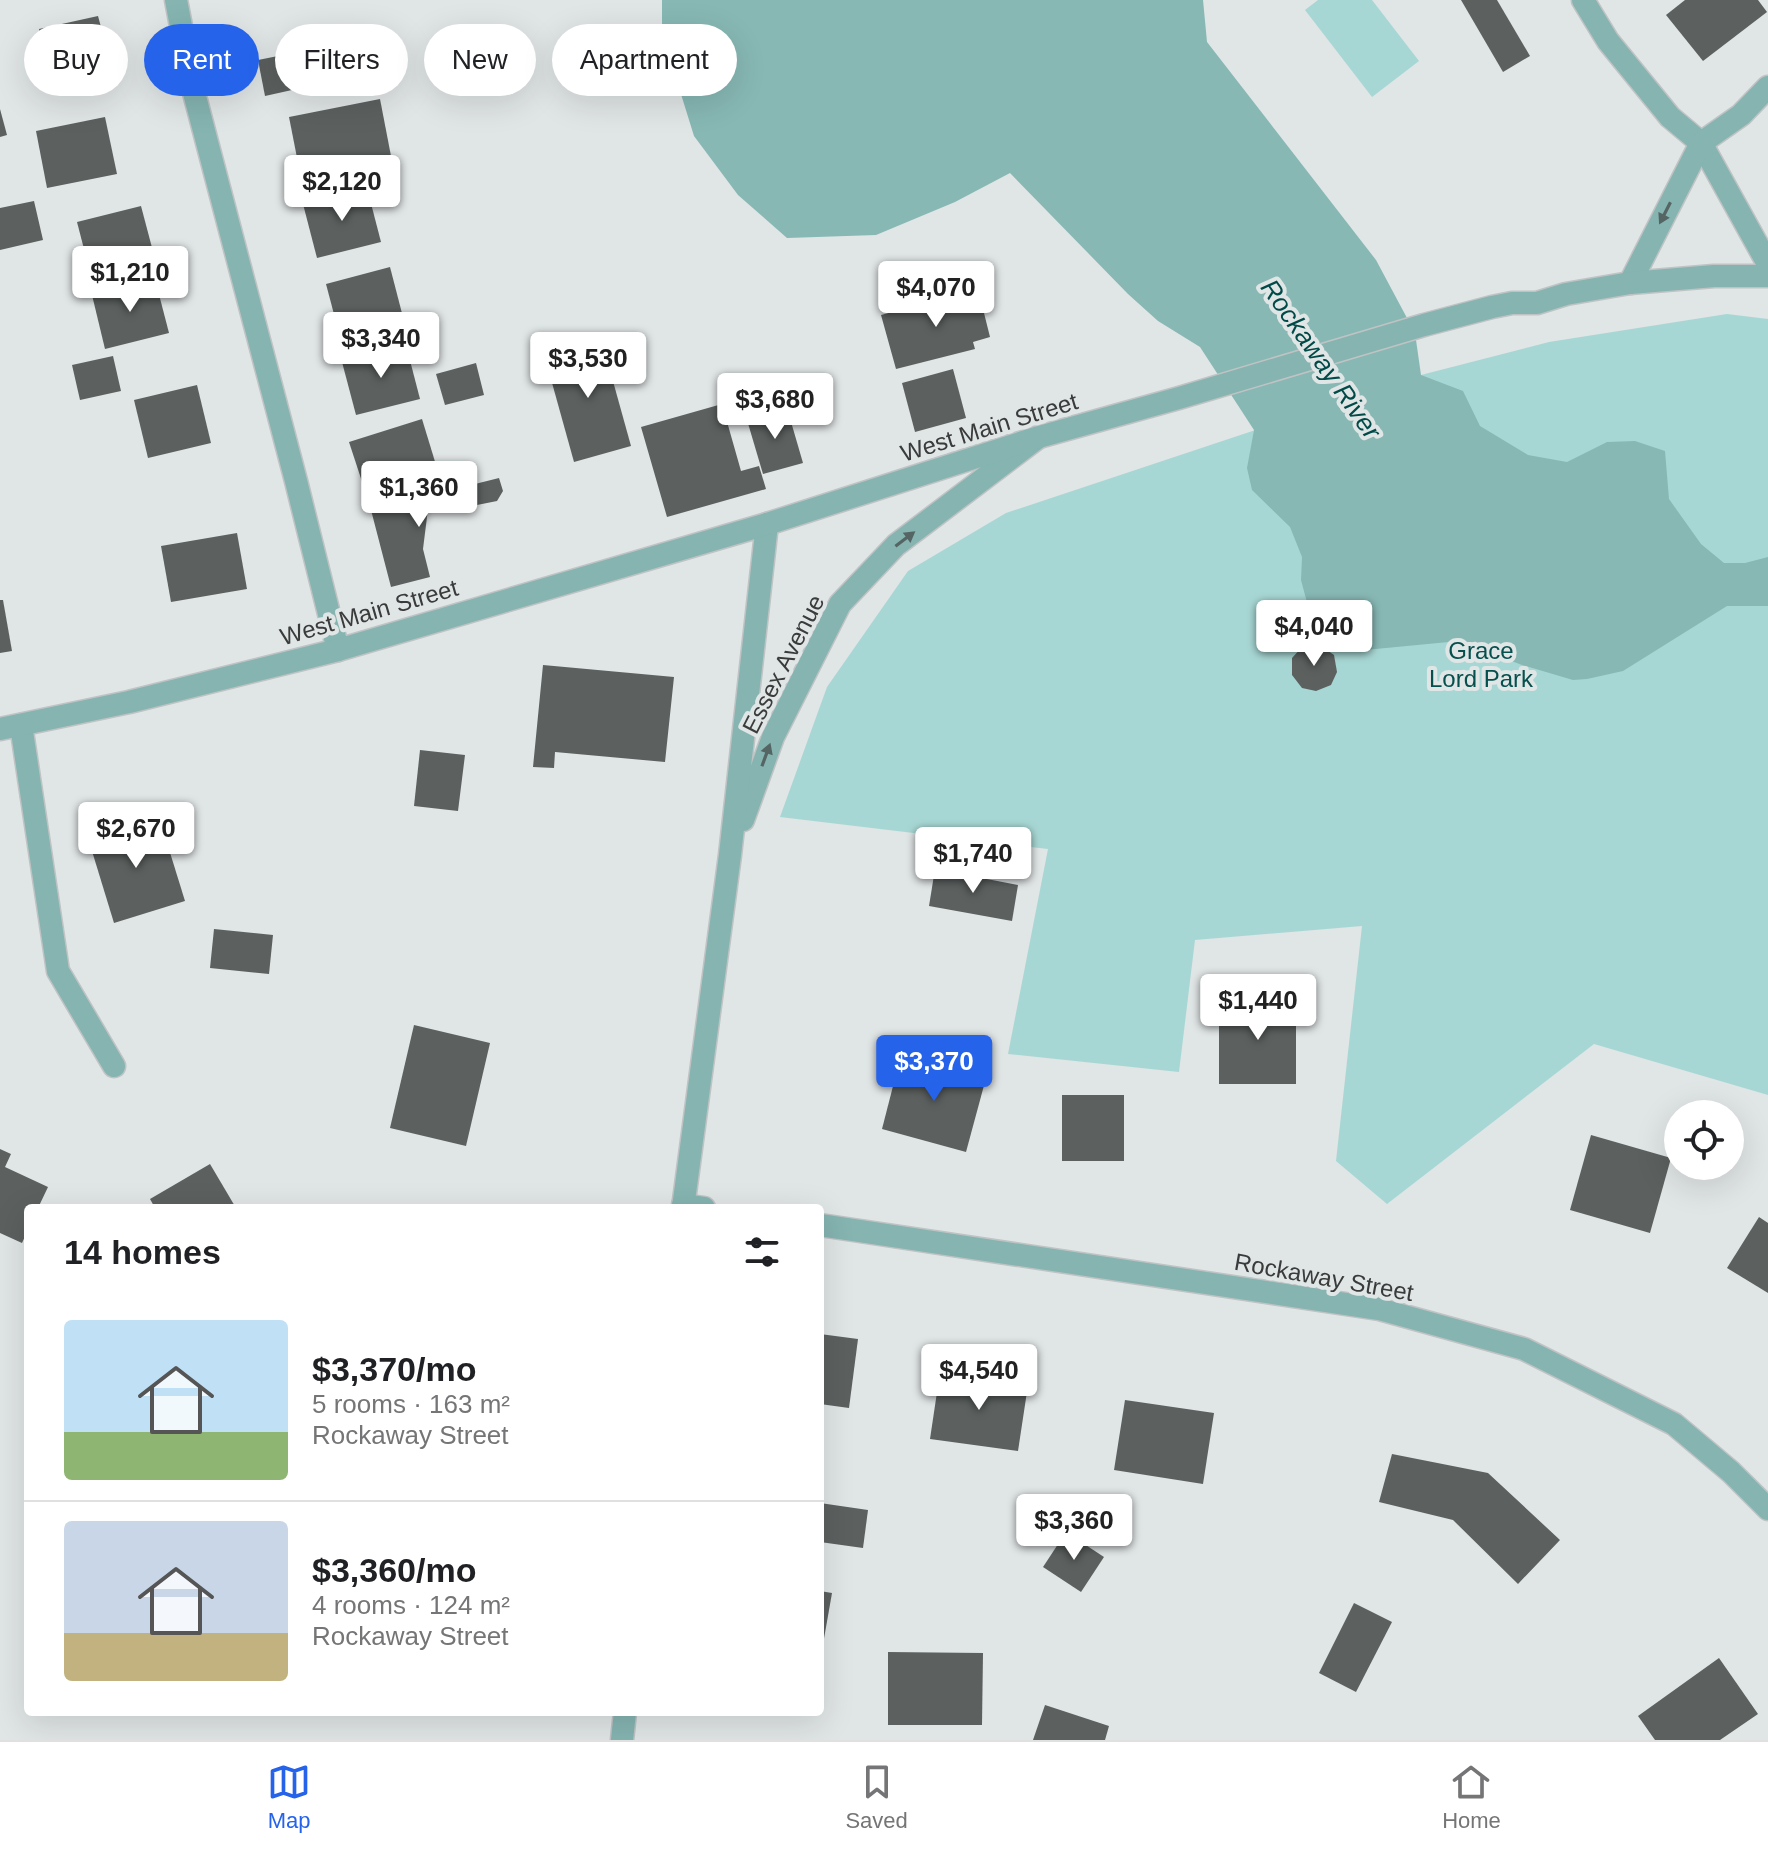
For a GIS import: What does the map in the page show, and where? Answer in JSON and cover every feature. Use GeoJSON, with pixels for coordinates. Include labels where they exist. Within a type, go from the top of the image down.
{"type":"FeatureCollection","features":[{"type":"Feature","properties":{"kind":"street"},"geometry":{"type":"LineString","coordinates":[[176,0],[193,89],[338,650]]}},
{"type":"Feature","properties":{"kind":"street"},"geometry":{"type":"LineString","coordinates":[[1583,0],[1608,41],[1670,117],[1701,143],[1768,264]]}},
{"type":"Feature","properties":{"kind":"street"},"geometry":{"type":"LineString","coordinates":[[1630,283],[1701,143],[1741,115],[1768,87]]}},
{"type":"Feature","properties":{"kind":"street","name":"West Main Street"},"geometry":{"type":"LineString","coordinates":[[10,727],[129,702],[338,650],[767,524],[1039,437],[1424,325],[1502,305],[1537,303],[1566,294],[1630,283],[1714,276],[1768,276]]}},
{"type":"Feature","properties":{"kind":"street","name":"Essex Avenue"},"geometry":{"type":"LineString","coordinates":[[730,855],[773,737],[840,604],[896,545],[1039,437]]}},
{"type":"Feature","properties":{"kind":"street","name":"Essex Avenue"},"geometry":{"type":"LineString","coordinates":[[690,1204],[767,524]]}},
{"type":"Feature","properties":{"kind":"street"},"geometry":{"type":"LineString","coordinates":[[10,727],[58,971],[114,1066]]}},
{"type":"Feature","properties":{"kind":"street","name":"Rockaway Street"},"geometry":{"type":"LineString","coordinates":[[824,1226],[1379,1309],[1524,1349],[1674,1424],[1731,1472],[1768,1509]]}},
{"type":"Feature","properties":{"kind":"street"},"geometry":{"type":"LineString","coordinates":[[622,1740],[625,1716]]}},
{"type":"Feature","properties":{"kind":"green space"},"geometry":{"type":"Polygon","coordinates":[[[1318,0],[1372,0],[1419,61],[1372,97],[1305,10],[1318,0]]]}},
{"type":"Feature","properties":{"kind":"green space","name":"Grace Lord Park"},"geometry":{"type":"Polygon","coordinates":[[[1727,314],[1768,319],[1768,1095],[1594,1044],[1387,1204],[1336,1161],[1362,926],[1195,940],[1179,1072],[1008,1054],[1048,849],[780,817],[827,687],[908,571],[1006,513],[1421,375],[1549,342],[1727,314]]]}},
{"type":"Feature","properties":{"kind":"water","name":"Rockaway River"},"geometry":{"type":"Polygon","coordinates":[[[662,0],[1203,0],[1207,42],[1376,260],[1415,333],[1421,375],[1463,391],[1480,426],[1528,455],[1567,462],[1607,442],[1635,441],[1665,451],[1669,499],[1701,544],[1724,563],[1745,563],[1768,557],[1768,606],[1727,606],[1623,671],[1573,680],[1459,641],[1365,650],[1332,637],[1309,610],[1301,580],[1302,557],[1290,527],[1252,490],[1247,468],[1254,430],[1200,347],[1158,321],[1128,294],[1010,173],[955,202],[876,235],[787,238],[738,195],[694,136],[682,96],[737,96],[737,24],[662,24],[662,0]]]}},
{"type":"Feature","properties":{"kind":"building"},"geometry":{"type":"Polygon","coordinates":[[[1461,0],[1497,0],[1530,56],[1503,72],[1461,0]]]}},
{"type":"Feature","properties":{"kind":"building"},"geometry":{"type":"Polygon","coordinates":[[[1685,0],[1758,0],[1767,12],[1703,61],[1666,15],[1685,0]]]}},
{"type":"Feature","properties":{"kind":"building"},"geometry":{"type":"Polygon","coordinates":[[[98,16],[100,24],[62,24],[98,16]]]}},
{"type":"Feature","properties":{"kind":"building"},"geometry":{"type":"Polygon","coordinates":[[[275,57],[275,94],[265,96],[259,60],[275,57]]]}},
{"type":"Feature","properties":{"kind":"building"},"geometry":{"type":"Polygon","coordinates":[[[380,99],[391,156],[300,173],[289,117],[380,99]]]}},
{"type":"Feature","properties":{"kind":"building"},"geometry":{"type":"Polygon","coordinates":[[[0,109],[7,135],[0,137],[0,109]]]}},
{"type":"Feature","properties":{"kind":"building"},"geometry":{"type":"Polygon","coordinates":[[[105,117],[117,174],[47,188],[36,131],[105,117]]]}},
{"type":"Feature","properties":{"kind":"building"},"geometry":{"type":"Polygon","coordinates":[[[367,188],[381,242],[317,258],[303,204],[367,188]]]}},
{"type":"Feature","properties":{"kind":"building"},"geometry":{"type":"Polygon","coordinates":[[[34,201],[43,240],[0,250],[0,208],[34,201]]]}},
{"type":"Feature","properties":{"kind":"building"},"geometry":{"type":"Polygon","coordinates":[[[141,206],[155,259],[91,276],[77,222],[141,206]]]}},
{"type":"Feature","properties":{"kind":"building"},"geometry":{"type":"Polygon","coordinates":[[[390,267],[404,321],[340,337],[326,284],[390,267]]]}},
{"type":"Feature","properties":{"kind":"building"},"geometry":{"type":"Polygon","coordinates":[[[155,279],[169,333],[105,349],[92,295],[155,279]]]}},
{"type":"Feature","properties":{"kind":"building"},"geometry":{"type":"Polygon","coordinates":[[[978,289],[990,337],[973,342],[975,349],[896,369],[881,315],[978,289]]]}},
{"type":"Feature","properties":{"kind":"building"},"geometry":{"type":"Polygon","coordinates":[[[601,338],[631,446],[574,462],[544,354],[601,338]]]}},
{"type":"Feature","properties":{"kind":"building"},"geometry":{"type":"Polygon","coordinates":[[[406,345],[420,399],[356,415],[342,362],[406,345]]]}},
{"type":"Feature","properties":{"kind":"building"},"geometry":{"type":"Polygon","coordinates":[[[113,356],[121,391],[80,400],[72,365],[113,356]]]}},
{"type":"Feature","properties":{"kind":"building"},"geometry":{"type":"Polygon","coordinates":[[[476,363],[484,395],[445,405],[436,374],[476,363]]]}},
{"type":"Feature","properties":{"kind":"building"},"geometry":{"type":"Polygon","coordinates":[[[953,369],[966,418],[915,432],[902,383],[953,369]]]}},
{"type":"Feature","properties":{"kind":"building"},"geometry":{"type":"Polygon","coordinates":[[[197,385],[211,443],[148,458],[134,400],[197,385]]]}},
{"type":"Feature","properties":{"kind":"building"},"geometry":{"type":"Polygon","coordinates":[[[722,404],[741,471],[759,466],[766,489],[667,517],[641,427],[722,404]]]}},
{"type":"Feature","properties":{"kind":"building"},"geometry":{"type":"Polygon","coordinates":[[[787,408],[803,463],[763,474],[747,420],[787,408]]]}},
{"type":"Feature","properties":{"kind":"building"},"geometry":{"type":"Polygon","coordinates":[[[422,419],[440,478],[368,500],[349,442],[422,419]]]}},
{"type":"Feature","properties":{"kind":"building"},"geometry":{"type":"Polygon","coordinates":[[[499,478],[503,491],[497,501],[477,505],[467,499],[428,509],[423,549],[430,577],[391,587],[371,510],[499,478]]]}},
{"type":"Feature","properties":{"kind":"building"},"geometry":{"type":"Polygon","coordinates":[[[237,533],[247,589],[171,602],[161,546],[237,533]]]}},
{"type":"Feature","properties":{"kind":"building"},"geometry":{"type":"Polygon","coordinates":[[[0,600],[3,600],[12,651],[0,653],[0,600]]]}},
{"type":"Feature","properties":{"kind":"building"},"geometry":{"type":"Polygon","coordinates":[[[1303,646],[1321,646],[1334,655],[1337,672],[1331,685],[1316,691],[1302,688],[1292,675],[1292,658],[1303,646]]]}},
{"type":"Feature","properties":{"kind":"building"},"geometry":{"type":"Polygon","coordinates":[[[543,665],[674,677],[665,762],[555,752],[554,768],[533,767],[543,665]]]}},
{"type":"Feature","properties":{"kind":"building"},"geometry":{"type":"Polygon","coordinates":[[[420,750],[465,755],[458,811],[414,806],[420,750]]]}},
{"type":"Feature","properties":{"kind":"building"},"geometry":{"type":"Polygon","coordinates":[[[159,817],[185,901],[114,923],[88,838],[159,817]]]}},
{"type":"Feature","properties":{"kind":"building"},"geometry":{"type":"Polygon","coordinates":[[[935,869],[1018,885],[1012,921],[929,906],[935,869]]]}},
{"type":"Feature","properties":{"kind":"building"},"geometry":{"type":"Polygon","coordinates":[[[214,929],[273,935],[269,974],[210,968],[214,929]]]}},
{"type":"Feature","properties":{"kind":"building"},"geometry":{"type":"Polygon","coordinates":[[[1219,1001],[1296,1001],[1296,1084],[1219,1084],[1219,1001]]]}},
{"type":"Feature","properties":{"kind":"building"},"geometry":{"type":"Polygon","coordinates":[[[414,1025],[490,1043],[466,1146],[390,1128],[414,1025]]]}},
{"type":"Feature","properties":{"kind":"building"},"geometry":{"type":"Polygon","coordinates":[[[901,1055],[986,1078],[966,1152],[882,1129],[901,1055]]]}},
{"type":"Feature","properties":{"kind":"building"},"geometry":{"type":"Polygon","coordinates":[[[1062,1095],[1124,1095],[1124,1161],[1062,1161],[1062,1095]]]}},
{"type":"Feature","properties":{"kind":"building"},"geometry":{"type":"Polygon","coordinates":[[[1591,1135],[1664,1156],[1665,1180],[1650,1233],[1570,1210],[1591,1135]]]}},
{"type":"Feature","properties":{"kind":"building"},"geometry":{"type":"Polygon","coordinates":[[[0,1149],[11,1154],[5,1167],[48,1187],[40,1204],[24,1204],[22,1243],[0,1233],[0,1149]]]}},
{"type":"Feature","properties":{"kind":"building"},"geometry":{"type":"Polygon","coordinates":[[[210,1164],[234,1204],[153,1204],[150,1199],[210,1164]]]}},
{"type":"Feature","properties":{"kind":"building"},"geometry":{"type":"Polygon","coordinates":[[[1759,1217],[1768,1223],[1768,1293],[1727,1268],[1759,1217]]]}},
{"type":"Feature","properties":{"kind":"building"},"geometry":{"type":"Polygon","coordinates":[[[824,1335],[858,1339],[849,1408],[824,1405],[824,1335]]]}},
{"type":"Feature","properties":{"kind":"building"},"geometry":{"type":"Polygon","coordinates":[[[940,1372],[1028,1385],[1018,1451],[930,1439],[940,1372]]]}},
{"type":"Feature","properties":{"kind":"building"},"geometry":{"type":"Polygon","coordinates":[[[1125,1400],[1214,1413],[1203,1484],[1114,1470],[1125,1400]]]}},
{"type":"Feature","properties":{"kind":"building"},"geometry":{"type":"Polygon","coordinates":[[[1392,1454],[1488,1473],[1560,1540],[1518,1584],[1453,1520],[1379,1502],[1392,1454]]]}},
{"type":"Feature","properties":{"kind":"building"},"geometry":{"type":"Polygon","coordinates":[[[824,1504],[868,1510],[863,1548],[824,1543],[824,1504]]]}},
{"type":"Feature","properties":{"kind":"building"},"geometry":{"type":"Polygon","coordinates":[[[1066,1532],[1104,1557],[1081,1592],[1043,1567],[1066,1532]]]}},
{"type":"Feature","properties":{"kind":"building"},"geometry":{"type":"Polygon","coordinates":[[[824,1592],[832,1593],[824,1639],[824,1592]]]}},
{"type":"Feature","properties":{"kind":"building"},"geometry":{"type":"Polygon","coordinates":[[[1354,1603],[1392,1622],[1356,1692],[1319,1673],[1354,1603]]]}},
{"type":"Feature","properties":{"kind":"building"},"geometry":{"type":"Polygon","coordinates":[[[888,1652],[983,1653],[982,1725],[888,1725],[888,1652]]]}},
{"type":"Feature","properties":{"kind":"building"},"geometry":{"type":"Polygon","coordinates":[[[1719,1658],[1758,1714],[1720,1740],[1655,1740],[1638,1716],[1719,1658]]]}},
{"type":"Feature","properties":{"kind":"building"},"geometry":{"type":"Polygon","coordinates":[[[1045,1705],[1109,1726],[1105,1740],[1033,1740],[1045,1705]]]}}]}
